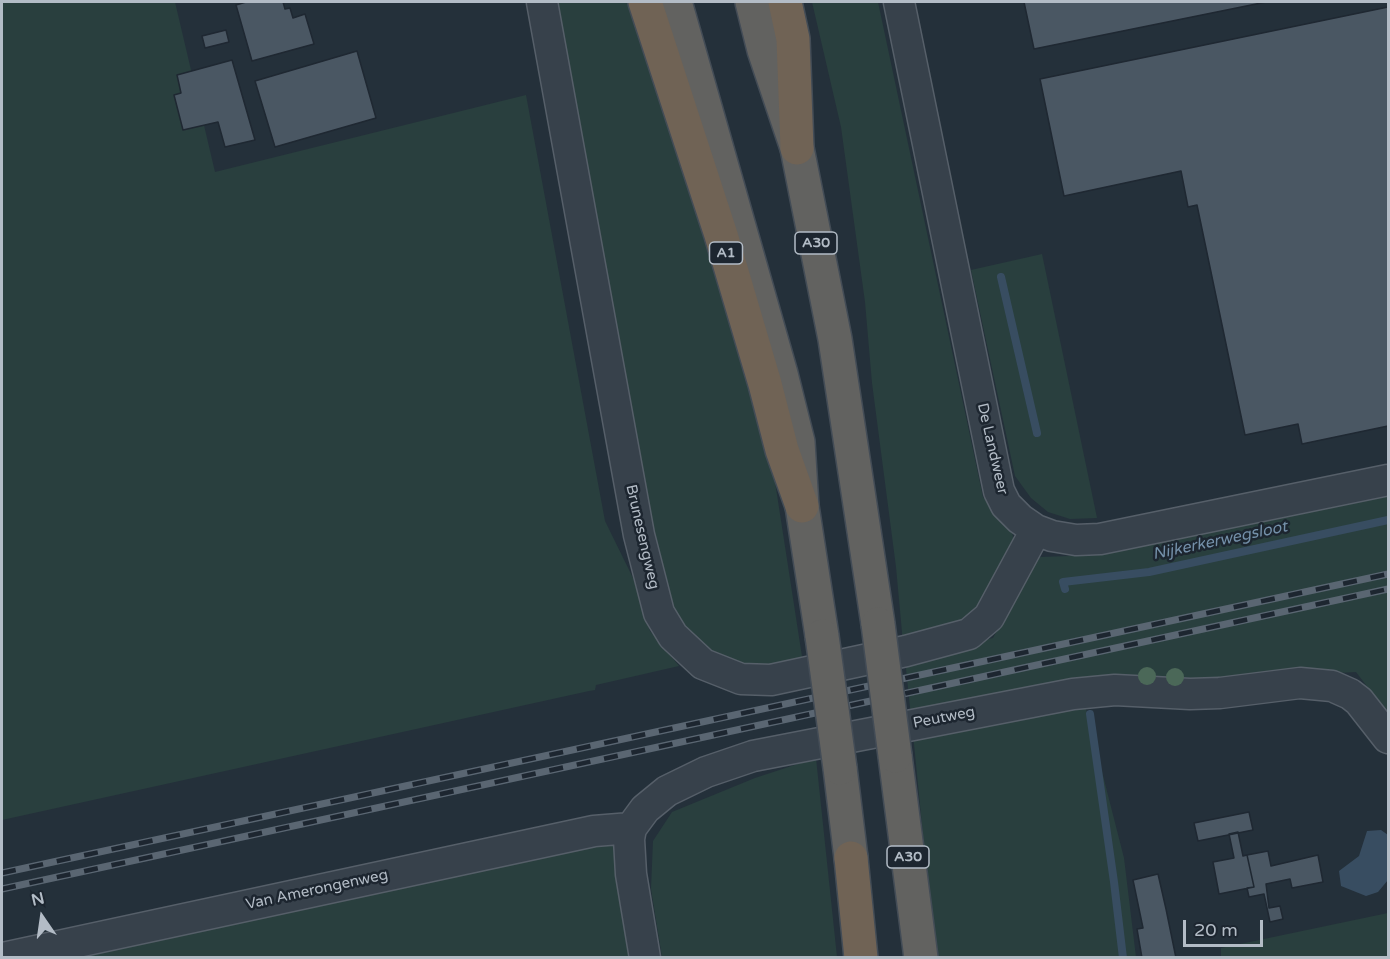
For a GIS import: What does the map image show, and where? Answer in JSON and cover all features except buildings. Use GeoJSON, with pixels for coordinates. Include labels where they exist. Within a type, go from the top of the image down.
{"type":"FeatureCollection","features":[{"type":"Feature","properties":{"kind":"highway","name":"A1"},"geometry":{"type":"LineString","coordinates":[[645,2],[721,235],[782,450],[802,507]]}},
{"type":"Feature","properties":{"kind":"highway"},"geometry":{"type":"LineString","coordinates":[[675,2],[798,442],[802,507],[840,768],[861,957]]}},
{"type":"Feature","properties":{"kind":"highway","name":"A30"},"geometry":{"type":"LineString","coordinates":[[752,2],[764,50],[797,148],[835,339],[878,624],[921,957]]}},
{"type":"Feature","properties":{"kind":"highway","name":"A30"},"geometry":{"type":"LineString","coordinates":[[785,2],[793,39],[797,148]]}},
{"type":"Feature","properties":{"kind":"street","name":"Brunesengweg"},"geometry":{"type":"LineString","coordinates":[[542,2],[639,535],[659,613],[673,636],[703,664],[741,679],[771,680],[906,651],[969,634],[989,617],[1036,530]]}},
{"type":"Feature","properties":{"kind":"street","name":"De Landweer"},"geometry":{"type":"LineString","coordinates":[[899,2],[999,491],[1006,505],[1020,519],[1036,530],[1052,536],[1076,540],[1100,539],[1389,480]]}},
{"type":"Feature","properties":{"kind":"street","name":"Peutweg"},"geometry":{"type":"LineString","coordinates":[[631,828],[645,809],[668,791],[706,772],[753,756],[1073,694],[1123,690],[1190,694],[1246,691],[1287,683],[1314,683],[1332,686],[1350,694],[1359,701],[1389,738]]}},
{"type":"Feature","properties":{"kind":"street","name":"Van Amerongenweg"},"geometry":{"type":"LineString","coordinates":[[3,957],[594,831],[631,828]]}},
{"type":"Feature","properties":{"kind":"street"},"geometry":{"type":"LineString","coordinates":[[631,828],[629,839],[631,873],[645,957]]}},
{"type":"Feature","properties":{"kind":"green space"},"geometry":{"type":"Polygon","coordinates":[[[2,2],[175,2],[215,172],[526,95],[605,521],[633,578],[650,631],[679,666],[596,685],[595,690],[2,820],[2,2]]]}},
{"type":"Feature","properties":{"kind":"green space"},"geometry":{"type":"Polygon","coordinates":[[[556,2],[637,2],[761,391],[803,663],[756,670],[696,647],[668,609],[653,541],[556,2]]]}},
{"type":"Feature","properties":{"kind":"green space"},"geometry":{"type":"Polygon","coordinates":[[[812,2],[878,2],[983,497],[1012,530],[1014,546],[981,605],[959,626],[903,643],[896,567],[872,383],[865,302],[841,127],[812,2]]]}},
{"type":"Feature","properties":{"kind":"green space"},"geometry":{"type":"Polygon","coordinates":[[[1042,254],[1097,518],[1070,519],[1048,512],[1031,498],[1015,476],[971,270],[1042,254]]]}},
{"type":"Feature","properties":{"kind":"green space"},"geometry":{"type":"Polygon","coordinates":[[[1388,496],[1388,714],[1356,672],[911,717],[905,659],[993,638],[1012,603],[1026,570],[1040,557],[1098,555],[1388,496]]]}},
{"type":"Feature","properties":{"kind":"green space"},"geometry":{"type":"Polygon","coordinates":[[[1084,701],[1124,858],[1136,957],[935,957],[913,734],[1084,701]]]}},
{"type":"Feature","properties":{"kind":"green space"},"geometry":{"type":"Polygon","coordinates":[[[816,758],[837,957],[662,957],[651,889],[653,841],[672,812],[755,778],[816,758]]]}},
{"type":"Feature","properties":{"kind":"green space"},"geometry":{"type":"Polygon","coordinates":[[[613,836],[639,958],[65,958],[613,836]]]}},
{"type":"Feature","properties":{"kind":"green space"},"geometry":{"type":"Polygon","coordinates":[[[1388,913],[1388,957],[1221,957],[1221,948],[1388,913]]]}},
{"type":"Feature","properties":{"kind":"water"},"geometry":{"type":"Polygon","coordinates":[[[1381,830],[1388,835],[1388,880],[1378,892],[1366,896],[1341,886],[1339,871],[1359,856],[1367,831],[1381,830]]]}},
{"type":"Feature","properties":{"kind":"waterway"},"geometry":{"type":"LineString","coordinates":[[1001,277],[1037,433]]}},
{"type":"Feature","properties":{"kind":"waterway","name":"Nijkerkerwegsloot"},"geometry":{"type":"LineString","coordinates":[[1065,589],[1063,582],[1149,572],[1388,520]]}},
{"type":"Feature","properties":{"kind":"waterway","name":"Nijkerkerwegsloot"},"geometry":{"type":"LineString","coordinates":[[1090,714],[1123,958]]}},
{"type":"Feature","properties":{"kind":"railway"},"geometry":{"type":"LineString","coordinates":[[2,873],[1388,574]]}},
{"type":"Feature","properties":{"kind":"railway"},"geometry":{"type":"LineString","coordinates":[[2,889],[1388,589]]}}]}
